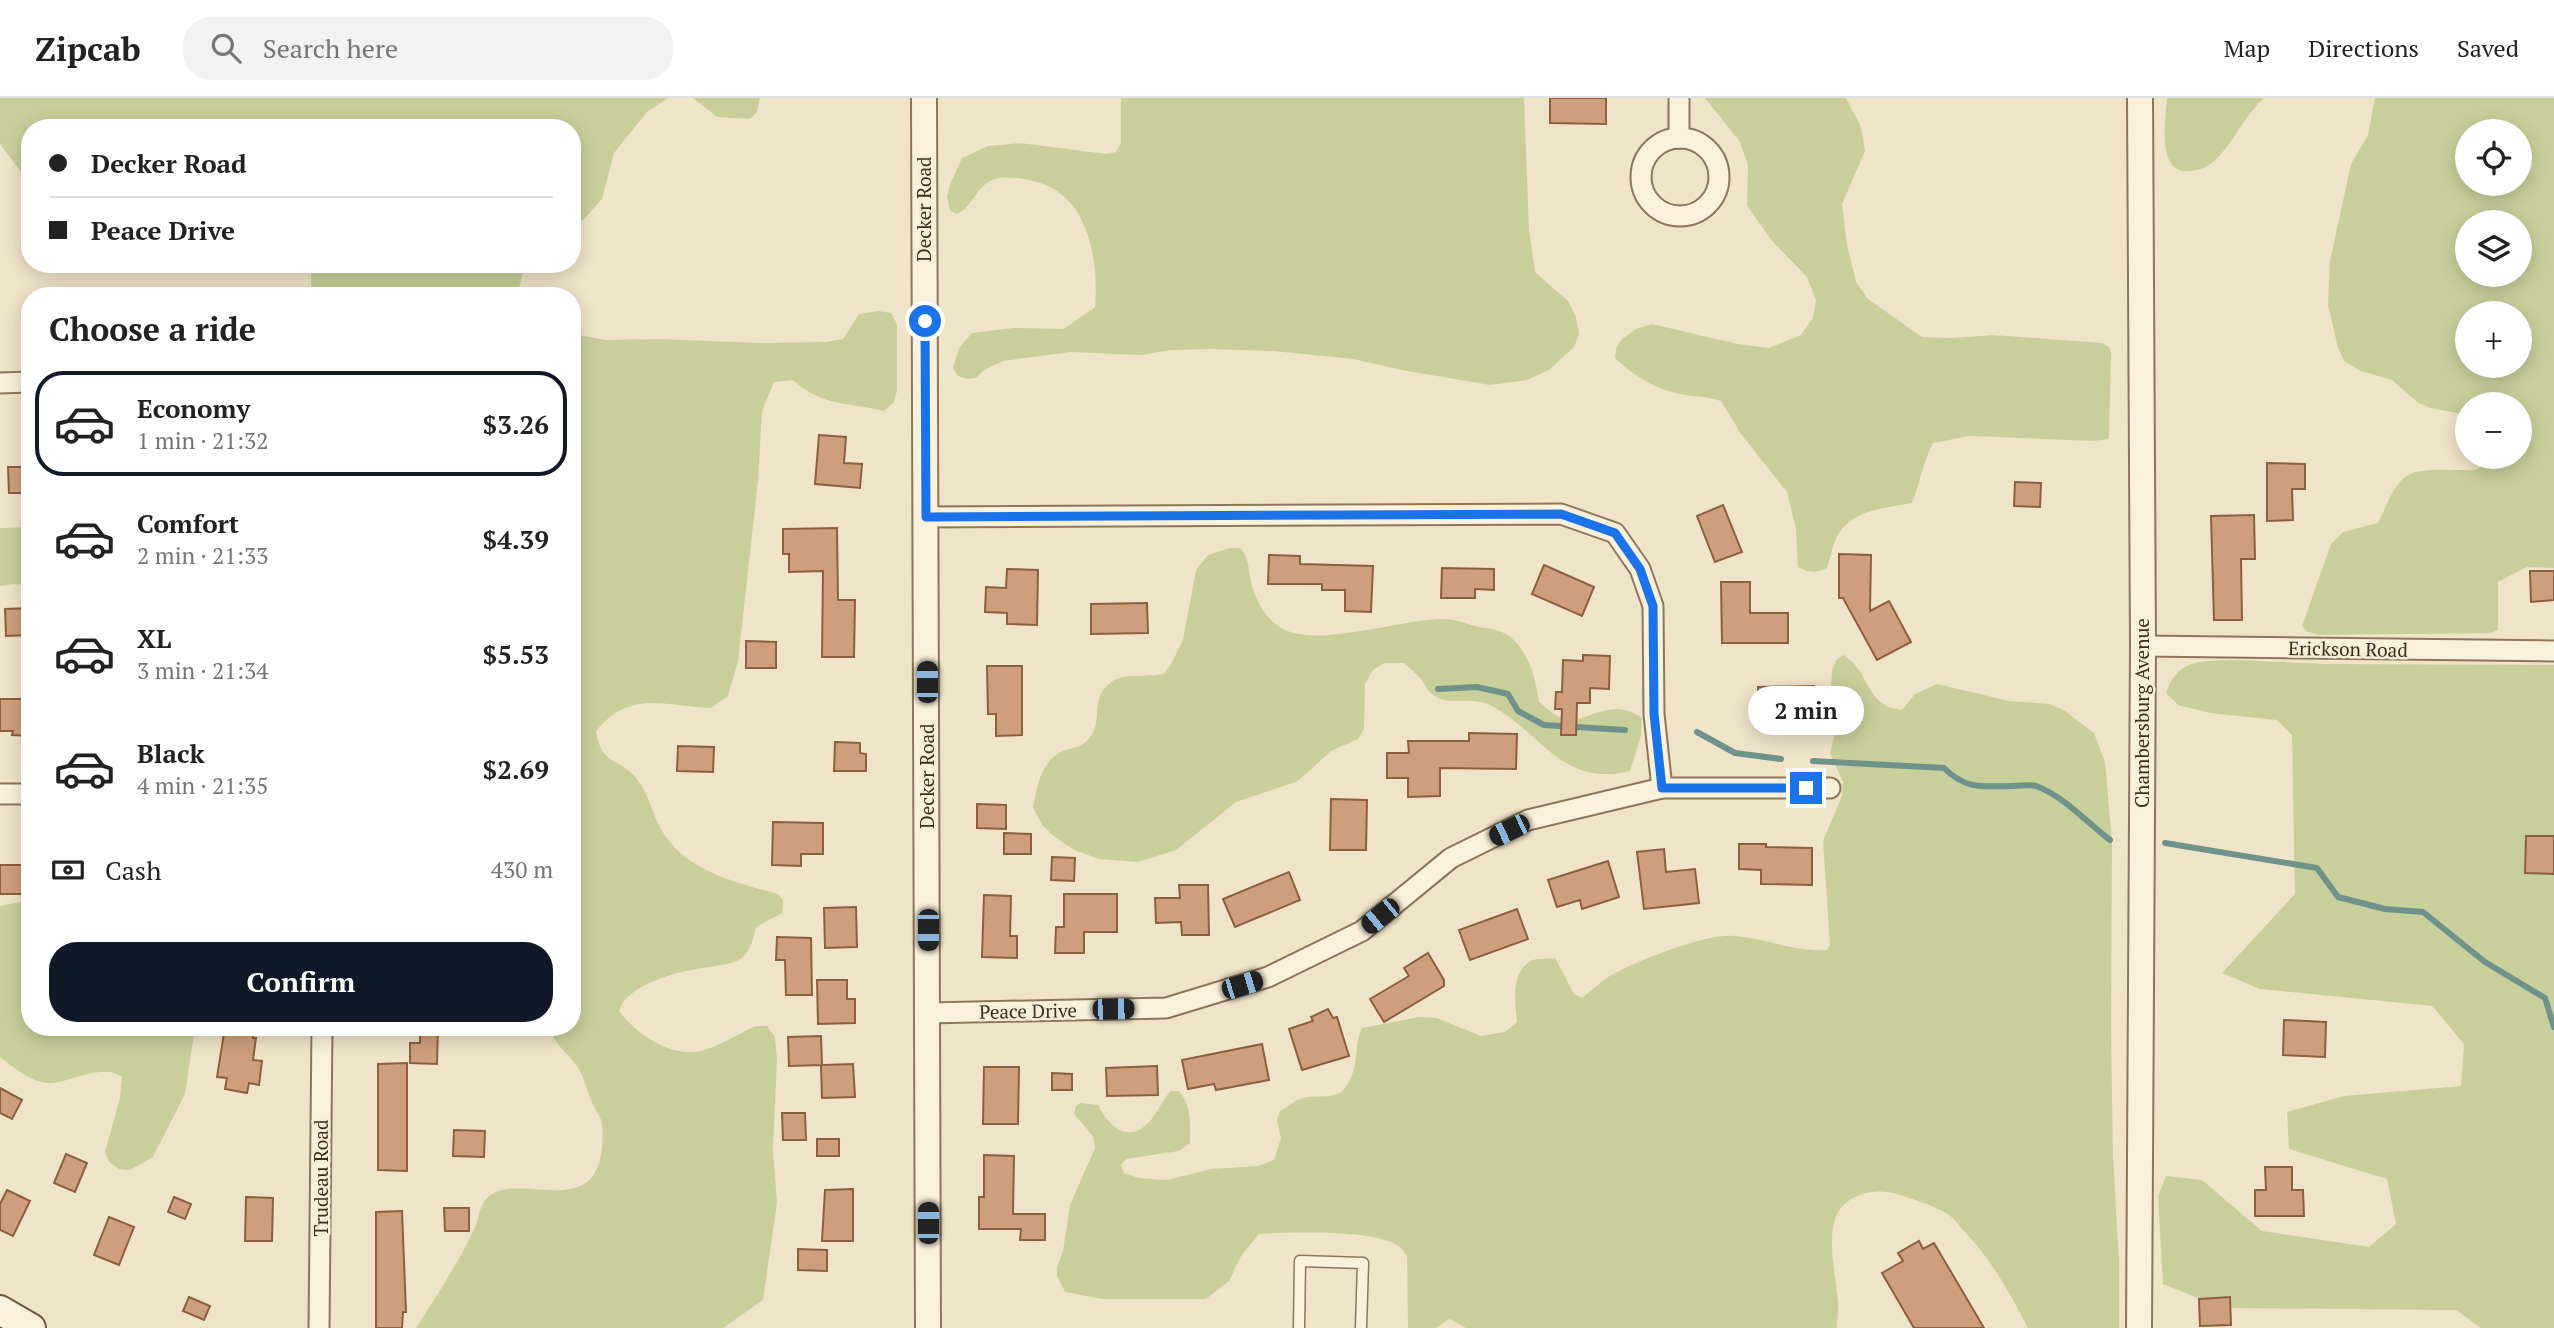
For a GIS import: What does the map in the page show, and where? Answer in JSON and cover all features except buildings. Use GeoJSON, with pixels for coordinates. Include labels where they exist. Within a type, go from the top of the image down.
{"type":"FeatureCollection","features":[{"type":"Feature","properties":{"kind":"main road"},"geometry":{"type":"LineString","coordinates":[[0,1310],[31,1328]]}},
{"type":"Feature","properties":{"kind":"street","name":"Decker Road"},"geometry":{"type":"LineString","coordinates":[[924,98],[928,1328]]}},
{"type":"Feature","properties":{"kind":"street"},"geometry":{"type":"LineString","coordinates":[[1679,98],[1679,138]]}},
{"type":"Feature","properties":{"kind":"street","name":"Chambersburg Avenue"},"geometry":{"type":"LineString","coordinates":[[2139,1328],[2143,646],[2140,98]]}},
{"type":"Feature","properties":{"kind":"street"},"geometry":{"type":"LineString","coordinates":[[1679,138],[1702,145],[1717,165],[1719,177],[1717,190],[1711,201],[1690,215],[1678,216],[1665,213],[1654,206],[1641,184],[1641,170],[1654,147],[1679,138]]}},
{"type":"Feature","properties":{"kind":"street"},"geometry":{"type":"LineString","coordinates":[[0,383],[21,383]]}},
{"type":"Feature","properties":{"kind":"street"},"geometry":{"type":"LineString","coordinates":[[926,517],[1561,514],[1615,533],[1640,569],[1653,606],[1654,714],[1662,788]]}},
{"type":"Feature","properties":{"kind":"street","name":"Erickson Road"},"geometry":{"type":"LineString","coordinates":[[2143,646],[2554,651]]}},
{"type":"Feature","properties":{"kind":"street","name":"Peace Drive"},"geometry":{"type":"LineString","coordinates":[[928,1013],[1166,1008],[1268,977],[1362,931],[1451,858],[1528,820],[1662,788],[1830,788]]}},
{"type":"Feature","properties":{"kind":"street"},"geometry":{"type":"LineString","coordinates":[[0,794],[21,794]]}},
{"type":"Feature","properties":{"kind":"street","name":"Trudeau Road"},"geometry":{"type":"LineString","coordinates":[[319,1328],[322,1036]]}},
{"type":"Feature","properties":{"kind":"lane"},"geometry":{"type":"LineString","coordinates":[[1299,1328],[1300,1261],[1363,1263],[1361,1328]]}},
{"type":"Feature","properties":{"kind":"green space"},"geometry":{"type":"Polygon","coordinates":[[[0,98],[668,98],[647,112],[614,153],[602,199],[581,221],[581,119],[21,119],[21,172],[0,144],[0,98]]]}},
{"type":"Feature","properties":{"kind":"green space"},"geometry":{"type":"Polygon","coordinates":[[[693,98],[760,98],[757,112],[750,119],[717,117],[693,98]]]}},
{"type":"Feature","properties":{"kind":"green space"},"geometry":{"type":"Polygon","coordinates":[[[1121,98],[1524,98],[1529,230],[1535,272],[1568,301],[1576,317],[1579,334],[1574,347],[1549,370],[1527,380],[1490,385],[1353,359],[1273,351],[1213,349],[1170,350],[1141,355],[1070,352],[1003,361],[984,370],[976,378],[958,376],[953,368],[959,348],[972,333],[1014,328],[1064,329],[1095,307],[1096,288],[1092,249],[1086,230],[1078,213],[1052,188],[1024,179],[995,179],[983,186],[962,211],[957,214],[950,211],[947,197],[962,158],[988,146],[1020,143],[1106,154],[1116,152],[1121,143],[1121,98]]]}},
{"type":"Feature","properties":{"kind":"green space"},"geometry":{"type":"Polygon","coordinates":[[[1705,98],[1846,98],[1861,127],[1865,151],[1842,204],[1847,245],[1856,282],[1868,299],[1922,337],[1993,335],[2102,343],[2109,347],[2109,439],[2093,441],[1970,436],[1933,443],[1912,503],[1878,509],[1858,516],[1841,530],[1827,568],[1812,572],[1798,567],[1796,529],[1787,492],[1741,434],[1721,401],[1660,388],[1632,372],[1615,358],[1616,348],[1622,339],[1636,329],[1652,324],[1738,344],[1769,348],[1801,335],[1813,318],[1816,300],[1807,277],[1773,242],[1747,206],[1748,165],[1740,142],[1705,98]]]}},
{"type":"Feature","properties":{"kind":"green space"},"geometry":{"type":"Polygon","coordinates":[[[2167,98],[2264,98],[2218,158],[2203,168],[2189,171],[2179,170],[2171,164],[2167,155],[2167,98]]]}},
{"type":"Feature","properties":{"kind":"green space"},"geometry":{"type":"Polygon","coordinates":[[[2375,98],[2554,98],[2554,568],[2527,567],[2498,582],[2498,630],[2490,633],[2320,635],[2308,632],[2302,626],[2331,544],[2343,532],[2378,523],[2394,490],[2408,475],[2441,470],[2532,469],[2532,392],[2455,392],[2455,413],[2430,408],[2417,402],[2392,380],[2361,371],[2345,362],[2338,348],[2328,305],[2330,261],[2351,164],[2368,135],[2375,98]]]}},
{"type":"Feature","properties":{"kind":"green space"},"geometry":{"type":"Polygon","coordinates":[[[311,273],[523,273],[519,287],[311,287],[311,273]]]}},
{"type":"Feature","properties":{"kind":"green space"},"geometry":{"type":"Polygon","coordinates":[[[878,311],[891,313],[897,324],[897,391],[894,402],[884,411],[825,399],[804,389],[793,380],[774,382],[762,411],[758,481],[738,661],[728,696],[711,708],[663,703],[635,705],[622,709],[596,731],[602,750],[629,771],[644,790],[662,831],[672,845],[698,866],[729,880],[778,894],[783,900],[782,913],[756,927],[750,947],[739,960],[654,981],[632,993],[619,1011],[652,1041],[683,1052],[701,1051],[756,1026],[767,1026],[775,1037],[777,1059],[773,1150],[777,1203],[763,1300],[723,1328],[416,1328],[462,1253],[484,1202],[497,1192],[515,1189],[575,1188],[591,1179],[600,1158],[601,1119],[580,1071],[554,1036],[581,1036],[581,336],[606,340],[826,342],[843,339],[859,314],[878,311]]]}},
{"type":"Feature","properties":{"kind":"green space"},"geometry":{"type":"Polygon","coordinates":[[[21,527],[21,584],[0,586],[0,528],[21,527]]]}},
{"type":"Feature","properties":{"kind":"green space"},"geometry":{"type":"Polygon","coordinates":[[[1229,548],[1240,548],[1246,556],[1253,589],[1267,615],[1283,629],[1299,634],[1340,634],[1447,619],[1504,633],[1519,645],[1529,663],[1539,702],[1556,715],[1571,720],[1619,709],[1630,711],[1642,718],[1641,736],[1630,771],[1606,774],[1586,772],[1553,754],[1508,716],[1490,705],[1476,701],[1439,699],[1404,663],[1384,663],[1373,670],[1365,684],[1364,729],[1358,739],[1331,751],[1298,781],[1236,802],[1176,850],[1138,862],[1099,859],[1074,850],[1043,826],[1033,808],[1044,769],[1054,756],[1087,741],[1094,730],[1101,694],[1114,680],[1163,674],[1170,666],[1183,640],[1196,570],[1208,555],[1229,548]]]}},
{"type":"Feature","properties":{"kind":"green space"},"geometry":{"type":"Polygon","coordinates":[[[1843,655],[1859,670],[1874,695],[1890,707],[1902,710],[1915,694],[1937,684],[2009,701],[2050,704],[2065,711],[2094,733],[2105,762],[2112,842],[2111,1029],[2119,1328],[2028,1328],[1991,1265],[1953,1218],[1925,1204],[1885,1192],[1869,1192],[1853,1198],[1841,1208],[1836,1217],[1832,1240],[1838,1304],[1837,1328],[1466,1328],[1449,1319],[1436,1328],[1408,1328],[1407,1256],[1402,1249],[1394,1243],[1378,1238],[1326,1233],[1259,1234],[1241,1256],[1229,1281],[1206,1299],[1101,1299],[1065,1292],[1057,1276],[1057,1267],[1063,1251],[1070,1205],[1095,1148],[1093,1136],[1074,1114],[1080,1103],[1098,1105],[1111,1124],[1130,1132],[1137,1131],[1149,1122],[1171,1091],[1179,1091],[1183,1097],[1189,1116],[1190,1143],[1179,1151],[1126,1159],[1121,1165],[1124,1173],[1139,1178],[1167,1180],[1211,1169],[1258,1166],[1274,1160],[1281,1138],[1277,1120],[1280,1111],[1303,1098],[1338,1094],[1348,1084],[1354,1069],[1362,1028],[1419,1017],[1437,1018],[1481,1036],[1505,1032],[1517,1022],[1517,979],[1526,965],[1533,960],[1555,958],[1574,994],[1582,998],[1619,971],[1671,949],[1707,939],[1736,936],[1804,949],[1827,950],[1830,945],[1823,841],[1842,796],[1843,782],[1830,753],[1835,734],[1830,704],[1832,671],[1836,660],[1843,655]]]}},
{"type":"Feature","properties":{"kind":"green space"},"geometry":{"type":"Polygon","coordinates":[[[2236,660],[2327,664],[2554,665],[2554,1328],[2481,1328],[2456,1310],[2223,1308],[2163,1284],[2158,1196],[2166,1176],[2202,1180],[2262,1231],[2369,1247],[2396,1224],[2387,1179],[2289,1149],[2287,1112],[2344,1096],[2461,1086],[2464,1044],[2432,1006],[2260,989],[2222,973],[2295,894],[2292,735],[2277,720],[2210,713],[2178,705],[2166,693],[2171,681],[2185,667],[2194,663],[2236,660]]]}},
{"type":"Feature","properties":{"kind":"green space"},"geometry":{"type":"Polygon","coordinates":[[[21,902],[21,1036],[194,1036],[185,1094],[153,1157],[130,1170],[119,1169],[109,1162],[105,1152],[120,1098],[122,1077],[105,1072],[48,1083],[22,1073],[0,1057],[0,906],[21,902]]]}},
{"type":"Feature","properties":{"kind":"waterway"},"geometry":{"type":"LineString","coordinates":[[1438,689],[1477,687],[1508,694],[1518,711],[1544,725],[1625,730]]}},
{"type":"Feature","properties":{"kind":"waterway"},"geometry":{"type":"LineString","coordinates":[[1697,732],[1735,753],[1781,759]]}},
{"type":"Feature","properties":{"kind":"waterway"},"geometry":{"type":"LineString","coordinates":[[1813,761],[1944,768],[1961,781],[1977,786],[2036,786],[2066,803],[2110,840]]}},
{"type":"Feature","properties":{"kind":"waterway"},"geometry":{"type":"LineString","coordinates":[[2165,843],[2317,868],[2338,897],[2385,909],[2423,912],[2485,962],[2545,998],[2554,1027]]}},
{"type":"Feature","properties":{"kind":"route"},"geometry":{"type":"LineString","coordinates":[[925,321],[926,517],[1561,514],[1615,533],[1640,569],[1653,606],[1654,714],[1662,788],[1806,788]]}}]}
